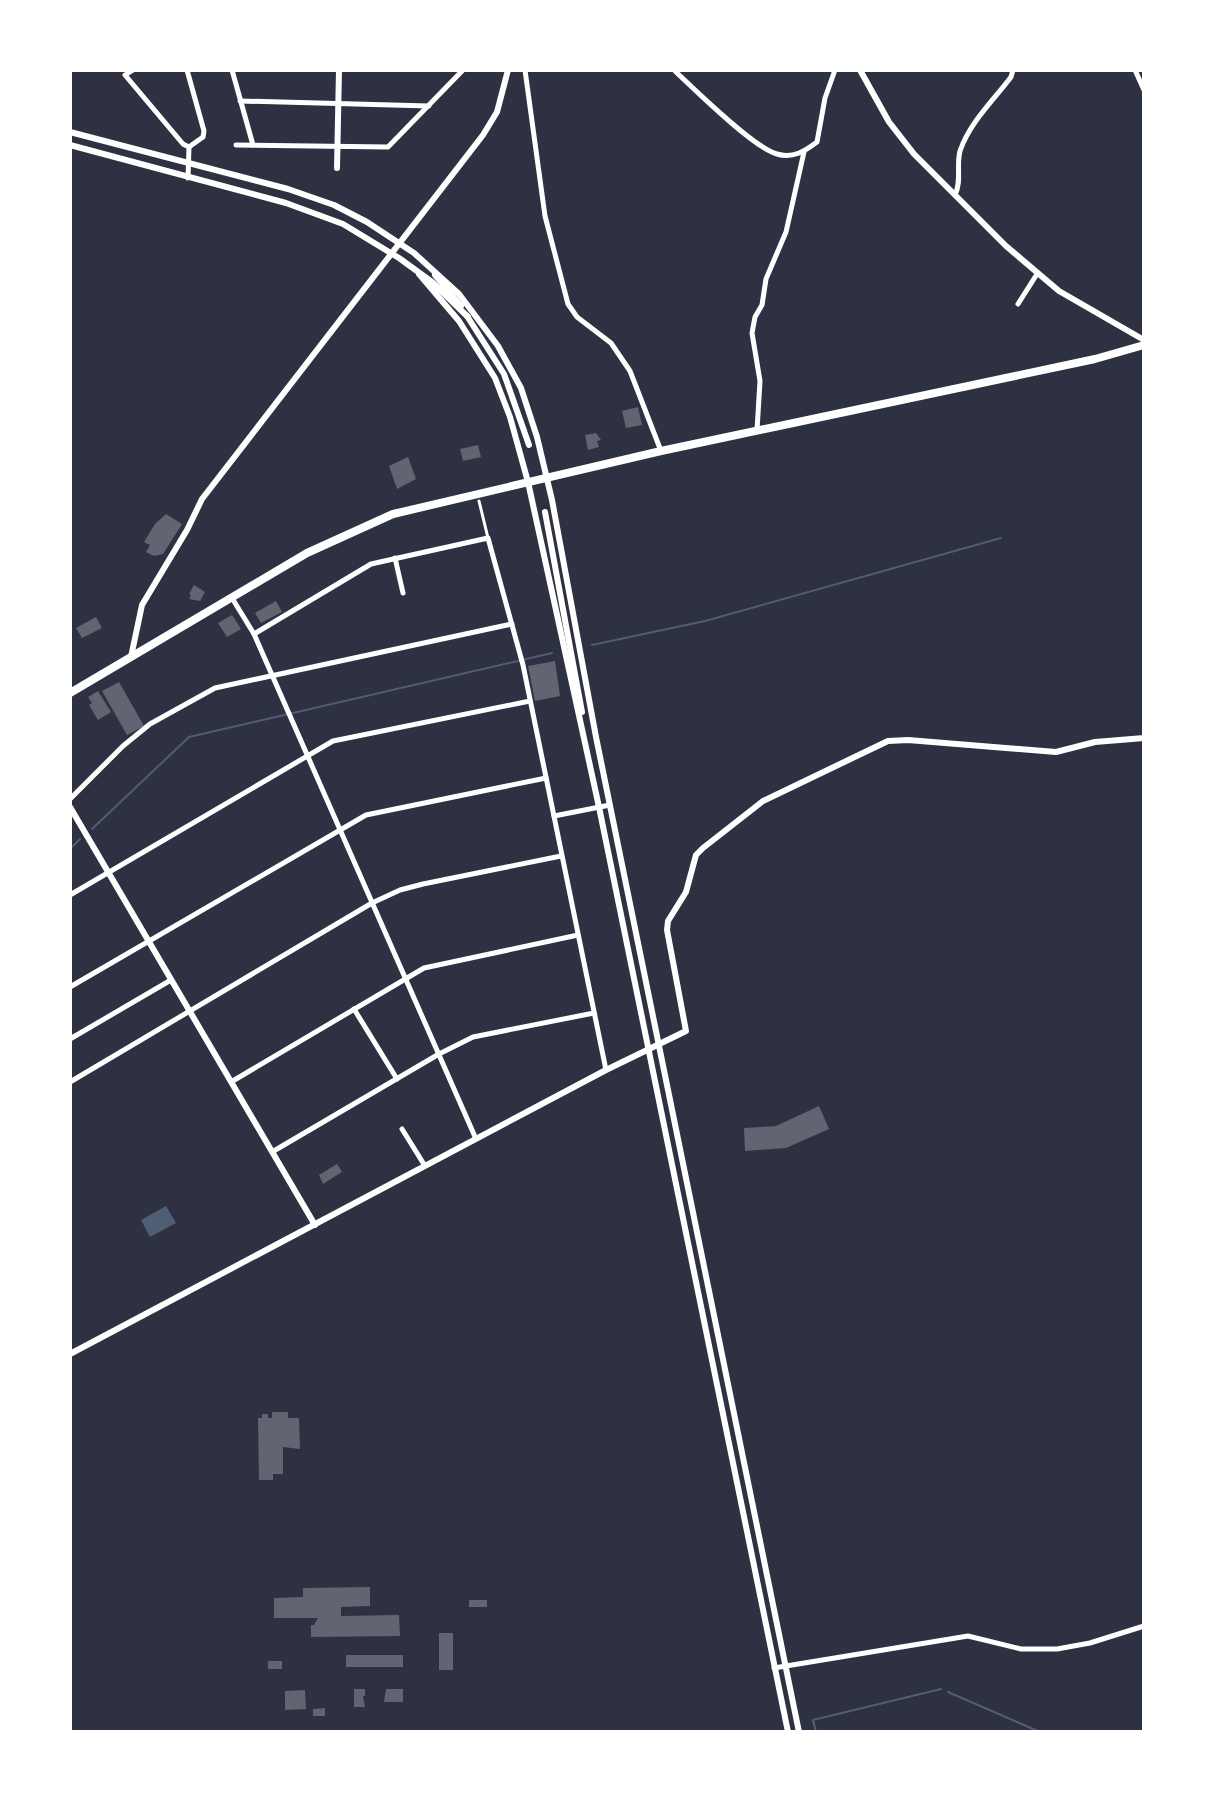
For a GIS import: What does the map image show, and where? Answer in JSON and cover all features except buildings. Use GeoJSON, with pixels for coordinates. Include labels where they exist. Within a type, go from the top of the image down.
{"type":"FeatureCollection","features":[{"type":"Feature","properties":{"kind":"highway"},"geometry":{"type":"LineString","coordinates":[[70,693],[336,538],[393,514],[661,451],[1095,359],[1144,343]]}},
{"type":"Feature","properties":{"kind":"main road"},"geometry":{"type":"LineString","coordinates":[[337,168],[339,70]]}},
{"type":"Feature","properties":{"kind":"main road"},"geometry":{"type":"LineString","coordinates":[[131,657],[142,605],[202,499],[490,125],[497,112],[508,70]]}},
{"type":"Feature","properties":{"kind":"main road"},"geometry":{"type":"LineString","coordinates":[[860,70],[900,137],[954,196],[1037,274],[1144,343]]}},
{"type":"Feature","properties":{"kind":"main road"},"geometry":{"type":"LineString","coordinates":[[70,132],[320,199],[348,211],[399,242],[448,281],[475,313],[514,374],[532,419],[547,478],[596,737],[799,1732]]}},
{"type":"Feature","properties":{"kind":"main road"},"geometry":{"type":"LineString","coordinates":[[70,145],[317,213],[362,234],[391,252],[432,282],[468,317]]}},
{"type":"Feature","properties":{"kind":"main road"},"geometry":{"type":"LineString","coordinates":[[430,267],[468,317],[504,374],[529,445]]}},
{"type":"Feature","properties":{"kind":"main road"},"geometry":{"type":"LineString","coordinates":[[419,274],[459,321],[495,378],[510,417],[528,482],[599,807],[788,1732]]}},
{"type":"Feature","properties":{"kind":"main road"},"geometry":{"type":"LineString","coordinates":[[545,512],[571,645],[585,740]]}},
{"type":"Feature","properties":{"kind":"main road"},"geometry":{"type":"LineString","coordinates":[[571,645],[596,737]]}},
{"type":"Feature","properties":{"kind":"main road"},"geometry":{"type":"LineString","coordinates":[[70,1354],[606,1070],[686,1031],[667,930],[668,921],[686,892],[696,855],[763,801],[888,741],[1056,752],[1095,742],[1144,738]]}},
{"type":"Feature","properties":{"kind":"main road"},"geometry":{"type":"LineString","coordinates":[[70,807],[315,1225]]}},
{"type":"Feature","properties":{"kind":"street"},"geometry":{"type":"LineString","coordinates":[[133,70],[123,72],[183,144],[189,147]]}},
{"type":"Feature","properties":{"kind":"street"},"geometry":{"type":"LineString","coordinates":[[187,70],[204,131],[203,137],[189,147]]}},
{"type":"Feature","properties":{"kind":"street"},"geometry":{"type":"LineString","coordinates":[[232,70],[253,145]]}},
{"type":"Feature","properties":{"kind":"street"},"geometry":{"type":"LineString","coordinates":[[236,145],[388,147],[463,70]]}},
{"type":"Feature","properties":{"kind":"street"},"geometry":{"type":"LineString","coordinates":[[525,70],[545,216],[568,304],[577,317],[611,343],[630,371],[661,451]]}},
{"type":"Feature","properties":{"kind":"street"},"geometry":{"type":"LineString","coordinates":[[674,70],[738,128],[771,152],[786,156],[804,152],[817,142],[825,98],[835,70]]}},
{"type":"Feature","properties":{"kind":"street"},"geometry":{"type":"LineString","coordinates":[[954,196],[959,178],[958,157],[966,138],[1013,70]]}},
{"type":"Feature","properties":{"kind":"street"},"geometry":{"type":"LineString","coordinates":[[1135,70],[1144,90]]}},
{"type":"Feature","properties":{"kind":"street"},"geometry":{"type":"LineString","coordinates":[[240,101],[430,106]]}},
{"type":"Feature","properties":{"kind":"street"},"geometry":{"type":"LineString","coordinates":[[188,178],[189,147]]}},
{"type":"Feature","properties":{"kind":"street"},"geometry":{"type":"LineString","coordinates":[[757,431],[760,381],[752,333],[755,317],[762,305],[766,279],[786,232],[804,152]]}},
{"type":"Feature","properties":{"kind":"street"},"geometry":{"type":"LineString","coordinates":[[1018,304],[1037,274]]}},
{"type":"Feature","properties":{"kind":"street"},"geometry":{"type":"LineString","coordinates":[[479,501],[530,701],[606,1070]]}},
{"type":"Feature","properties":{"kind":"street"},"geometry":{"type":"LineString","coordinates":[[254,634],[371,564],[488,538]]}},
{"type":"Feature","properties":{"kind":"street"},"geometry":{"type":"LineString","coordinates":[[395,558],[403,593]]}},
{"type":"Feature","properties":{"kind":"street"},"geometry":{"type":"LineString","coordinates":[[232,597],[254,634],[476,1139]]}},
{"type":"Feature","properties":{"kind":"street"},"geometry":{"type":"LineString","coordinates":[[70,799],[123,746],[150,724],[215,688],[512,624]]}},
{"type":"Feature","properties":{"kind":"street"},"geometry":{"type":"LineString","coordinates":[[70,895],[306,754],[333,741],[530,701]]}},
{"type":"Feature","properties":{"kind":"street"},"geometry":{"type":"LineString","coordinates":[[70,987],[366,815],[546,778]]}},
{"type":"Feature","properties":{"kind":"street"},"geometry":{"type":"LineString","coordinates":[[554,816],[610,805]]}},
{"type":"Feature","properties":{"kind":"street"},"geometry":{"type":"LineString","coordinates":[[70,1082],[372,903],[400,890],[561,856]]}},
{"type":"Feature","properties":{"kind":"street"},"geometry":{"type":"LineString","coordinates":[[231,1082],[406,979],[439,963],[578,935]]}},
{"type":"Feature","properties":{"kind":"street"},"geometry":{"type":"LineString","coordinates":[[70,1039],[171,980]]}},
{"type":"Feature","properties":{"kind":"street"},"geometry":{"type":"LineString","coordinates":[[354,1009],[397,1079]]}},
{"type":"Feature","properties":{"kind":"street"},"geometry":{"type":"LineString","coordinates":[[272,1152],[473,1037],[594,1013]]}},
{"type":"Feature","properties":{"kind":"street"},"geometry":{"type":"LineString","coordinates":[[402,1129],[425,1166]]}},
{"type":"Feature","properties":{"kind":"street"},"geometry":{"type":"LineString","coordinates":[[774,1668],[968,1636],[1021,1649],[1057,1649],[1090,1643],[1144,1626]]}},
{"type":"Feature","properties":{"kind":"water"},"geometry":{"type":"Polygon","coordinates":[[[166,1206],[176,1223],[150,1237],[141,1220],[166,1206]]]}},
{"type":"Feature","properties":{"kind":"waterway"},"geometry":{"type":"LineString","coordinates":[[592,645],[705,621],[1001,538]]}},
{"type":"Feature","properties":{"kind":"waterway"},"geometry":{"type":"LineString","coordinates":[[92,829],[189,737],[552,653]]}},
{"type":"Feature","properties":{"kind":"waterway"},"geometry":{"type":"LineString","coordinates":[[70,849],[80,839]]}},
{"type":"Feature","properties":{"kind":"waterway"},"geometry":{"type":"LineString","coordinates":[[816,1732],[813,1720],[941,1689]]}},
{"type":"Feature","properties":{"kind":"waterway"},"geometry":{"type":"LineString","coordinates":[[948,1692],[1040,1732]]}}]}
